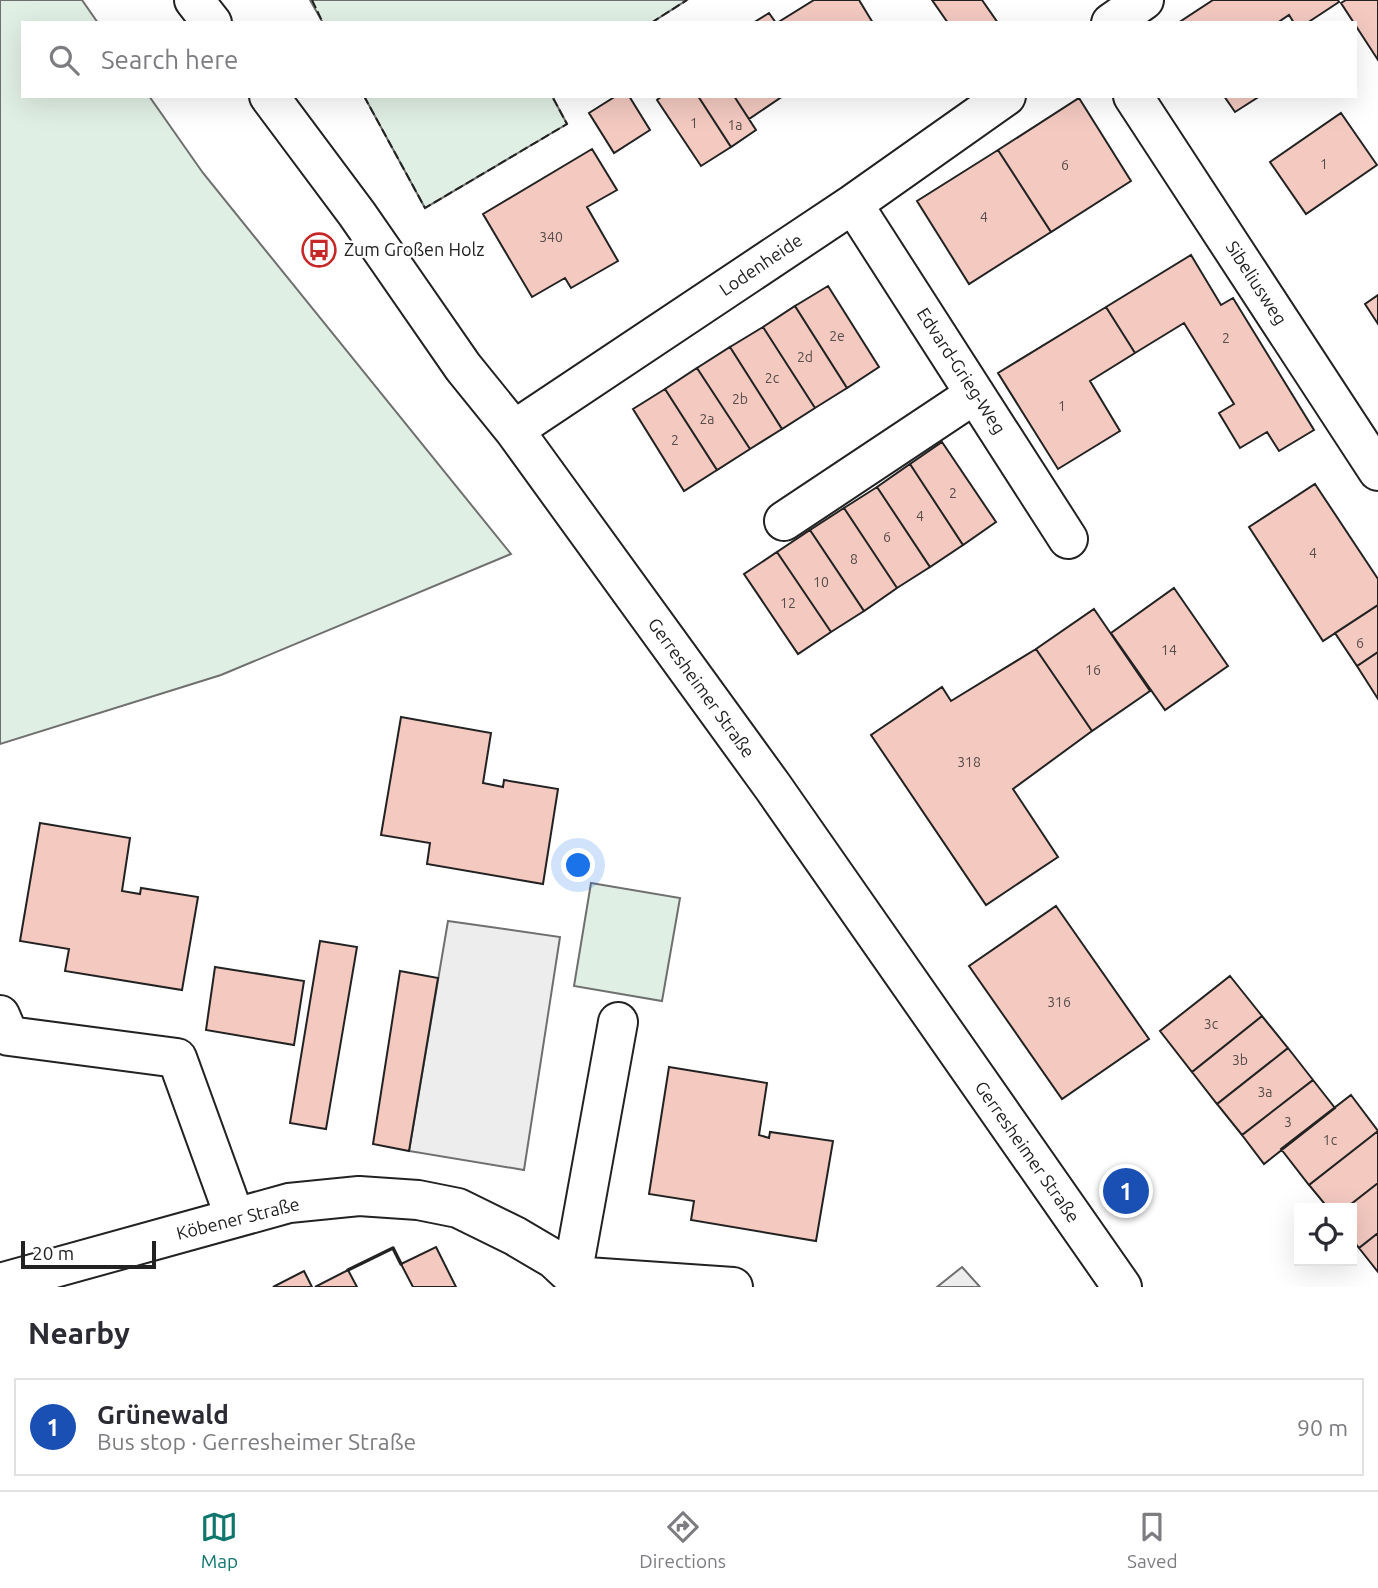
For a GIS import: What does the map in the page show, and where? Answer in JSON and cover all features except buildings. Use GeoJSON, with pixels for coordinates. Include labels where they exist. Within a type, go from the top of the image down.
{"type":"FeatureCollection","features":[{"type":"Feature","properties":{"kind":"street"},"geometry":{"type":"LineString","coordinates":[[194,0],[210,21]]}},
{"type":"Feature","properties":{"kind":"street"},"geometry":{"type":"LineString","coordinates":[[1114,21],[1144,0]]}},
{"type":"Feature","properties":{"kind":"street","name":"Gerresheimer Straße"},"geometry":{"type":"LineString","coordinates":[[271,98],[358,214],[463,367],[514,430],[773,787],[1122,1287]]}},
{"type":"Feature","properties":{"kind":"street","name":"Lodenheide"},"geometry":{"type":"LineString","coordinates":[[514,430],[853,204],[1003,98]]}},
{"type":"Feature","properties":{"kind":"street","name":"Sibeliusweg"},"geometry":{"type":"LineString","coordinates":[[1134,98],[1378,471]]}},
{"type":"Feature","properties":{"kind":"street","name":"Edvard-Grieg-Weg"},"geometry":{"type":"LineString","coordinates":[[853,204],[1069,539]]}},
{"type":"Feature","properties":{"kind":"street"},"geometry":{"type":"LineString","coordinates":[[784,521],[975,394]]}},
{"type":"Feature","properties":{"kind":"street"},"geometry":{"type":"LineString","coordinates":[[0,1015],[9,1037],[177,1058],[235,1218]]}},
{"type":"Feature","properties":{"kind":"street"},"geometry":{"type":"LineString","coordinates":[[618,1021],[578,1281],[733,1287]]}},
{"type":"Feature","properties":{"kind":"street","name":"Köbener Straße"},"geometry":{"type":"LineString","coordinates":[[0,1283],[289,1203],[342,1197],[418,1200],[458,1208],[554,1259],[578,1281]]}},
{"type":"Feature","properties":{"kind":"green space"},"geometry":{"type":"Polygon","coordinates":[[[0,0],[82,0],[97,21],[21,21],[21,98],[150,98],[203,173],[511,554],[221,675],[0,744],[0,0]]]}},
{"type":"Feature","properties":{"kind":"green space"},"geometry":{"type":"Polygon","coordinates":[[[310,0],[687,0],[654,21],[322,21],[310,0]]]}},
{"type":"Feature","properties":{"kind":"green space"},"geometry":{"type":"Polygon","coordinates":[[[365,98],[553,98],[567,124],[425,208],[365,98]]]}},
{"type":"Feature","properties":{"kind":"green space"},"geometry":{"type":"Polygon","coordinates":[[[591,883],[680,898],[662,1001],[574,986],[591,883]]]}},
{"type":"Feature","properties":{"kind":"shaded area"},"geometry":{"type":"Polygon","coordinates":[[[448,921],[560,937],[524,1170],[409,1151],[448,921]]]}},
{"type":"Feature","properties":{"kind":"shaded area"},"geometry":{"type":"Polygon","coordinates":[[[962,1267],[980,1287],[937,1287],[962,1267]]]}},
{"type":"Feature","properties":{"kind":"fence"},"geometry":{"type":"LineString","coordinates":[[312,0],[322,21]]}},
{"type":"Feature","properties":{"kind":"fence"},"geometry":{"type":"LineString","coordinates":[[654,21],[687,0]]}},
{"type":"Feature","properties":{"kind":"fence"},"geometry":{"type":"LineString","coordinates":[[365,98],[425,208],[567,124],[553,98]]}},
{"type":"Feature","properties":{"kind":"wall"},"geometry":{"type":"LineString","coordinates":[[348,1270],[393,1248],[401,1264]]}},
{"type":"Feature","properties":{"kind":"place","name":"Zum Großen Holz"},"geometry":{"type":"Point","coordinates":[319,250]}},
{"type":"Feature","properties":{"kind":"place","name":"Grünewald"},"geometry":{"type":"Point","coordinates":[1126,1191]}}]}
